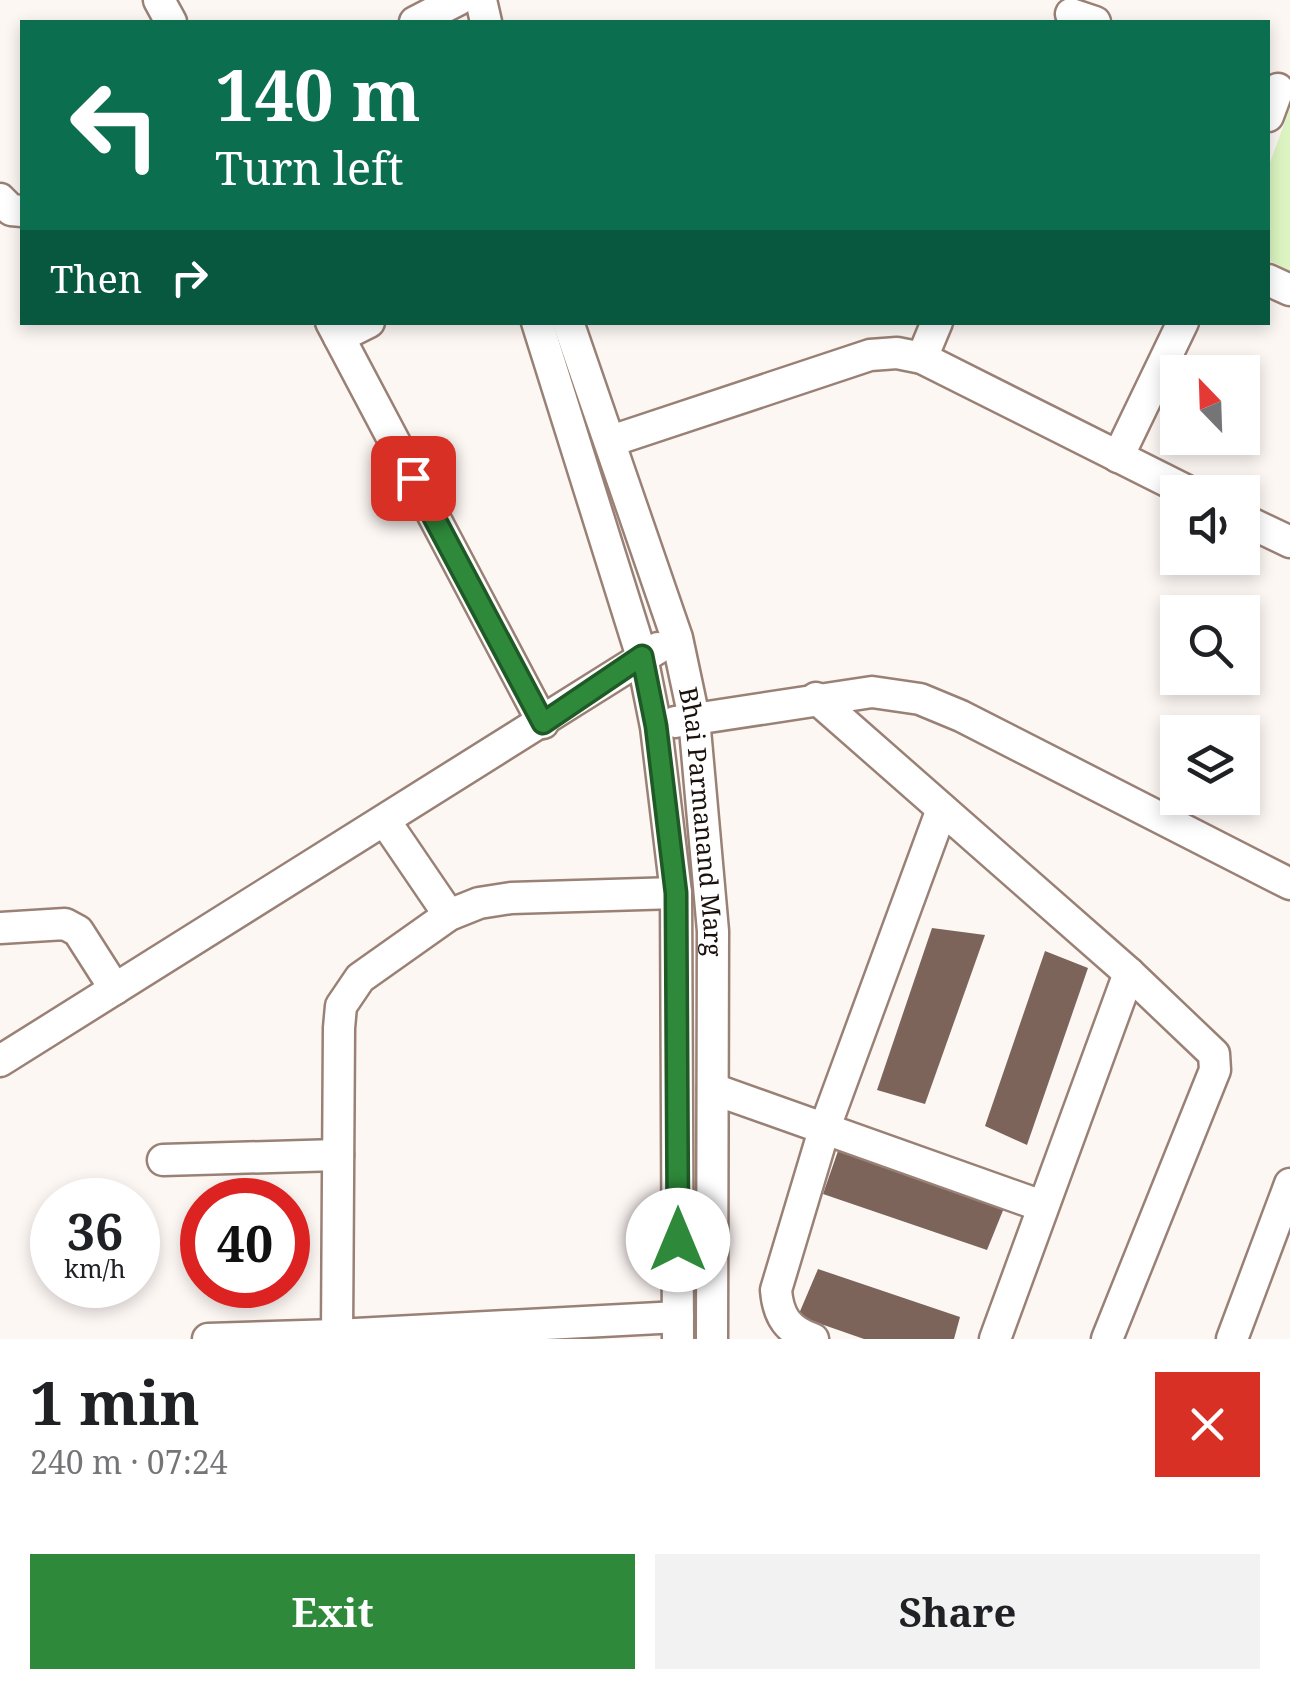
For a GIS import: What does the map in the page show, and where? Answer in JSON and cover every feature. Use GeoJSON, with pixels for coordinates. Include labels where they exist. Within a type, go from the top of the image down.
{"type":"FeatureCollection","features":[{"type":"Feature","properties":{"kind":"street"},"geometry":{"type":"LineString","coordinates":[[419,20],[448,7]]}},
{"type":"Feature","properties":{"kind":"street","name":"Bhai Parmanand Marg"},"geometry":{"type":"LineString","coordinates":[[537,325],[642,656],[656,726],[676,893],[678,1328]]}},
{"type":"Feature","properties":{"kind":"street","name":"Bhai Parmanand Marg"},"geometry":{"type":"LineString","coordinates":[[569,325],[677,638],[694,718],[713,931],[712,1339]]}},
{"type":"Feature","properties":{"kind":"street"},"geometry":{"type":"LineString","coordinates":[[922,358],[936,325]]}},
{"type":"Feature","properties":{"kind":"street"},"geometry":{"type":"LineString","coordinates":[[1118,458],[1182,325]]}},
{"type":"Feature","properties":{"kind":"street"},"geometry":{"type":"LineString","coordinates":[[334,330],[543,723]]}},
{"type":"Feature","properties":{"kind":"street"},"geometry":{"type":"LineString","coordinates":[[611,441],[870,355],[896,353],[922,358],[1160,478]]}},
{"type":"Feature","properties":{"kind":"street"},"geometry":{"type":"LineString","coordinates":[[1260,528],[1290,542]]}},
{"type":"Feature","properties":{"kind":"street"},"geometry":{"type":"LineString","coordinates":[[0,1061],[543,723],[642,656],[677,638]]}},
{"type":"Feature","properties":{"kind":"street"},"geometry":{"type":"LineString","coordinates":[[656,726],[872,692],[920,699],[961,716],[1290,884]]}},
{"type":"Feature","properties":{"kind":"street"},"geometry":{"type":"LineString","coordinates":[[816,698],[1209,1048],[1216,1065],[1108,1339]]}},
{"type":"Feature","properties":{"kind":"street"},"geometry":{"type":"LineString","coordinates":[[813,1339],[786,1324],[777,1308],[776,1290],[824,1130],[942,810]]}},
{"type":"Feature","properties":{"kind":"street"},"geometry":{"type":"LineString","coordinates":[[385,821],[449,915]]}},
{"type":"Feature","properties":{"kind":"street"},"geometry":{"type":"LineString","coordinates":[[338,1336],[341,1006],[360,978],[449,915],[478,903],[511,898],[676,893]]}},
{"type":"Feature","properties":{"kind":"street"},"geometry":{"type":"LineString","coordinates":[[0,928],[65,924],[78,932],[115,989]]}},
{"type":"Feature","properties":{"kind":"street"},"geometry":{"type":"LineString","coordinates":[[995,1339],[1129,974]]}},
{"type":"Feature","properties":{"kind":"street"},"geometry":{"type":"LineString","coordinates":[[713,1088],[1042,1206]]}},
{"type":"Feature","properties":{"kind":"street"},"geometry":{"type":"LineString","coordinates":[[163,1160],[338,1155]]}},
{"type":"Feature","properties":{"kind":"street"},"geometry":{"type":"LineString","coordinates":[[1232,1339],[1290,1184]]}},
{"type":"Feature","properties":{"kind":"street"},"geometry":{"type":"LineString","coordinates":[[208,1339],[678,1328]]}},
{"type":"Feature","properties":{"kind":"green space"},"geometry":{"type":"Polygon","coordinates":[[[1290,108],[1290,271],[1270,261],[1270,163],[1290,108]]]}},
{"type":"Feature","properties":{"kind":"building"},"geometry":{"type":"Polygon","coordinates":[[[932,928],[985,935],[925,1104],[877,1090],[932,928]]]}},
{"type":"Feature","properties":{"kind":"building"},"geometry":{"type":"Polygon","coordinates":[[[1045,951],[1088,968],[1027,1145],[985,1126],[1045,951]]]}},
{"type":"Feature","properties":{"kind":"building"},"geometry":{"type":"Polygon","coordinates":[[[838,1151],[1004,1208],[987,1250],[823,1194],[838,1151]]]}},
{"type":"Feature","properties":{"kind":"building"},"geometry":{"type":"Polygon","coordinates":[[[818,1269],[960,1317],[954,1339],[864,1339],[798,1316],[818,1269]]]}},
{"type":"Feature","properties":{"kind":"route"},"geometry":{"type":"LineString","coordinates":[[413,478],[543,723],[642,656],[656,726],[676,893],[678,1240]]}}]}
